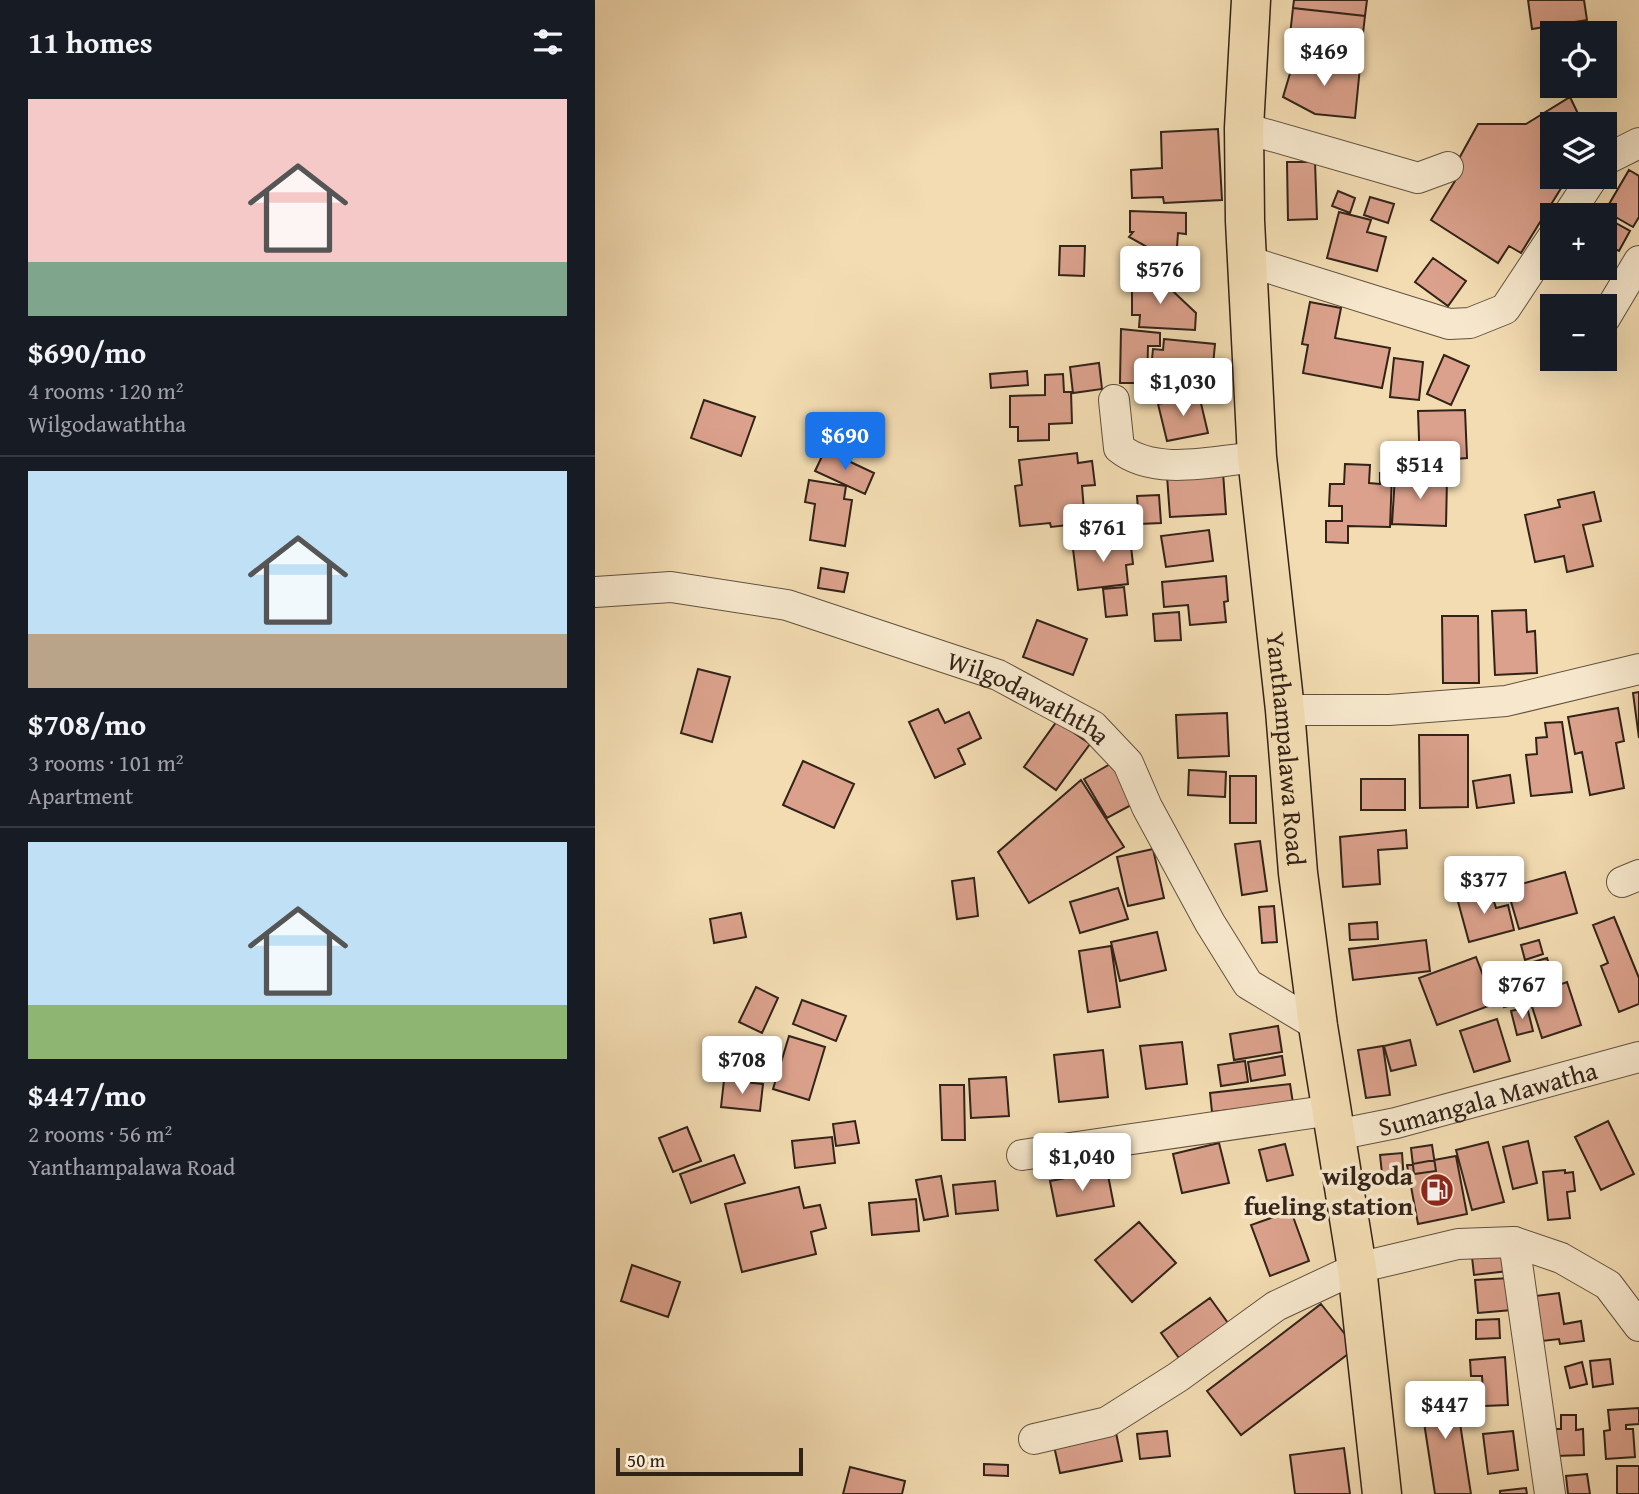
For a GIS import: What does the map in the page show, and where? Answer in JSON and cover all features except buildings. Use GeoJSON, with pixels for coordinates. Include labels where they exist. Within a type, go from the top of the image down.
{"type":"FeatureCollection","features":[{"type":"Feature","properties":{"kind":"main road","name":"Yanthampalawa Road"},"geometry":{"type":"LineString","coordinates":[[1251,0],[1244,128],[1247,261],[1257,457],[1285,710],[1298,873],[1318,1026],[1357,1268],[1382,1494]]}},
{"type":"Feature","properties":{"kind":"street"},"geometry":{"type":"LineString","coordinates":[[1244,128],[1418,178],[1448,167]]}},
{"type":"Feature","properties":{"kind":"street"},"geometry":{"type":"LineString","coordinates":[[1617,154],[1639,143]]}},
{"type":"Feature","properties":{"kind":"street"},"geometry":{"type":"LineString","coordinates":[[1247,261],[1449,324],[1471,323],[1505,309],[1540,256]]}},
{"type":"Feature","properties":{"kind":"street"},"geometry":{"type":"LineString","coordinates":[[1617,298],[1639,261]]}},
{"type":"Feature","properties":{"kind":"street"},"geometry":{"type":"LineString","coordinates":[[1114,400],[1119,448],[1133,459],[1168,465],[1257,457]]}},
{"type":"Feature","properties":{"kind":"street","name":"Wilgodawaththa"},"geometry":{"type":"LineString","coordinates":[[595,592],[671,587],[787,605],[998,675],[1093,726],[1128,763],[1147,807],[1197,900],[1248,984],[1318,1026]]}},
{"type":"Feature","properties":{"kind":"street"},"geometry":{"type":"LineString","coordinates":[[1285,710],[1389,710],[1506,701],[1639,669]]}},
{"type":"Feature","properties":{"kind":"street","name":"Sumangala Mawatha"},"geometry":{"type":"LineString","coordinates":[[1022,1155],[1334,1123],[1396,1123],[1639,1057]]}},
{"type":"Feature","properties":{"kind":"street"},"geometry":{"type":"LineString","coordinates":[[1514,1242],[1550,1494]]}},
{"type":"Feature","properties":{"kind":"street"},"geometry":{"type":"LineString","coordinates":[[1034,1439],[1107,1422],[1178,1377],[1276,1306],[1357,1268],[1458,1244],[1514,1242],[1561,1258],[1608,1285],[1639,1326]]}},
{"type":"Feature","properties":{"kind":"place","name":"wilgoda fueling station"},"geometry":{"type":"Point","coordinates":[1437,1190]}}]}
